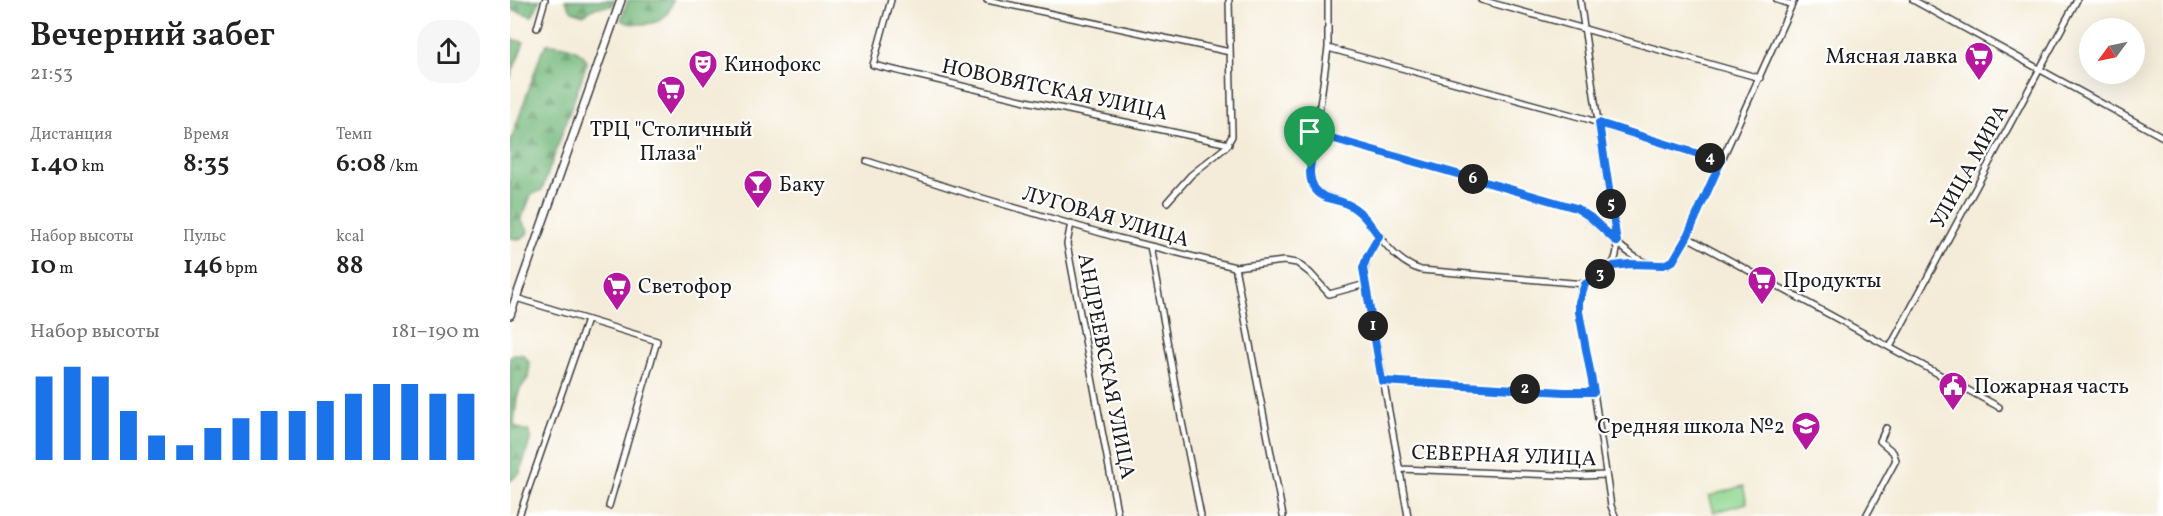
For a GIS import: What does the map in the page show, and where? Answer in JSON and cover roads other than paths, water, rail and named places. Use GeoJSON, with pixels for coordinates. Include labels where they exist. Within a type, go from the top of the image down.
{"type":"FeatureCollection","features":[{"type":"Feature","properties":{"kind":"street"},"geometry":{"type":"LineString","coordinates":[[537,28],[545,0]]}},
{"type":"Feature","properties":{"kind":"street"},"geometry":{"type":"LineString","coordinates":[[510,315],[621,0]]}},
{"type":"Feature","properties":{"kind":"street","name":"НОВОВЯТСКАЯ УЛИЦА"},"geometry":{"type":"LineString","coordinates":[[891,0],[873,65],[1026,101],[1229,144]]}},
{"type":"Feature","properties":{"kind":"street"},"geometry":{"type":"LineString","coordinates":[[987,0],[1230,52]]}},
{"type":"Feature","properties":{"kind":"street"},"geometry":{"type":"LineString","coordinates":[[1167,202],[1191,175],[1229,144],[1232,124],[1229,0]]}},
{"type":"Feature","properties":{"kind":"street"},"geometry":{"type":"LineString","coordinates":[[1328,0],[1328,48],[1317,134],[1310,168],[1314,188],[1325,197],[1347,204],[1356,210],[1400,258],[1414,268],[1585,284],[1608,269],[1619,265],[1663,265],[1673,261],[1687,237],[1793,2],[1777,0]]}},
{"type":"Feature","properties":{"kind":"street"},"geometry":{"type":"LineString","coordinates":[[1481,0],[1584,31],[1760,78]]}},
{"type":"Feature","properties":{"kind":"street"},"geometry":{"type":"LineString","coordinates":[[1580,0],[1617,242],[1617,255],[1608,269]]}},
{"type":"Feature","properties":{"kind":"street"},"geometry":{"type":"LineString","coordinates":[[1913,0],[2163,137]]}},
{"type":"Feature","properties":{"kind":"street","name":"УЛИЦА МИРА"},"geometry":{"type":"LineString","coordinates":[[1890,347],[2077,0]]}},
{"type":"Feature","properties":{"kind":"street"},"geometry":{"type":"LineString","coordinates":[[1328,48],[1599,123],[1721,161]]}},
{"type":"Feature","properties":{"kind":"street"},"geometry":{"type":"LineString","coordinates":[[1317,134],[1576,208],[1590,217],[1634,257],[1650,264]]}},
{"type":"Feature","properties":{"kind":"street","name":"ЛУГОВАЯ УЛИЦА"},"geometry":{"type":"LineString","coordinates":[[867,161],[972,195],[1150,246],[1235,267],[1284,261],[1297,263],[1310,273],[1329,294],[1366,284]]}},
{"type":"Feature","properties":{"kind":"street","name":"АНДРЕЕВСКАЯ УЛИЦА"},"geometry":{"type":"LineString","coordinates":[[1071,223],[1067,244],[1118,516]]}},
{"type":"Feature","properties":{"kind":"street"},"geometry":{"type":"LineString","coordinates":[[1379,236],[1363,268],[1408,516]]}},
{"type":"Feature","properties":{"kind":"street"},"geometry":{"type":"LineString","coordinates":[[1687,237],[1999,407]]}},
{"type":"Feature","properties":{"kind":"street"},"geometry":{"type":"LineString","coordinates":[[1150,246],[1180,412],[1202,516]]}},
{"type":"Feature","properties":{"kind":"street"},"geometry":{"type":"LineString","coordinates":[[1235,267],[1283,516]]}},
{"type":"Feature","properties":{"kind":"street"},"geometry":{"type":"LineString","coordinates":[[1585,284],[1579,302],[1579,312],[1611,506],[1615,516]]}},
{"type":"Feature","properties":{"kind":"street"},"geometry":{"type":"LineString","coordinates":[[516,298],[657,341],[609,506]]}},
{"type":"Feature","properties":{"kind":"street"},"geometry":{"type":"LineString","coordinates":[[519,516],[587,320]]}},
{"type":"Feature","properties":{"kind":"street"},"geometry":{"type":"LineString","coordinates":[[1382,381],[1594,392]]}},
{"type":"Feature","properties":{"kind":"street"},"geometry":{"type":"LineString","coordinates":[[1866,516],[1896,460],[1893,452],[1880,441],[1886,428]]}},
{"type":"Feature","properties":{"kind":"street","name":"СЕВЕРНАЯ УЛИЦА"},"geometry":{"type":"LineString","coordinates":[[1400,469],[1606,475]]}},
{"type":"Feature","properties":{"kind":"place","name":"Мясная лавка"},"geometry":{"type":"Point","coordinates":[1979,82]}},
{"type":"Feature","properties":{"kind":"place","name":"Кинофокс"},"geometry":{"type":"Point","coordinates":[703,90]}},
{"type":"Feature","properties":{"kind":"place","name":"ТРЦ \"Столичный Плаза\""},"geometry":{"type":"Point","coordinates":[671,116]}},
{"type":"Feature","properties":{"kind":"place","name":"Баку"},"geometry":{"type":"Point","coordinates":[758,210]}},
{"type":"Feature","properties":{"kind":"place","name":"Продукты"},"geometry":{"type":"Point","coordinates":[1762,306]}},
{"type":"Feature","properties":{"kind":"place","name":"Светофор"},"geometry":{"type":"Point","coordinates":[617,312]}},
{"type":"Feature","properties":{"kind":"place","name":"Пожарная часть"},"geometry":{"type":"Point","coordinates":[1953,412]}},
{"type":"Feature","properties":{"kind":"place","name":"Средняя школа №2"},"geometry":{"type":"Point","coordinates":[1806,452]}}]}
